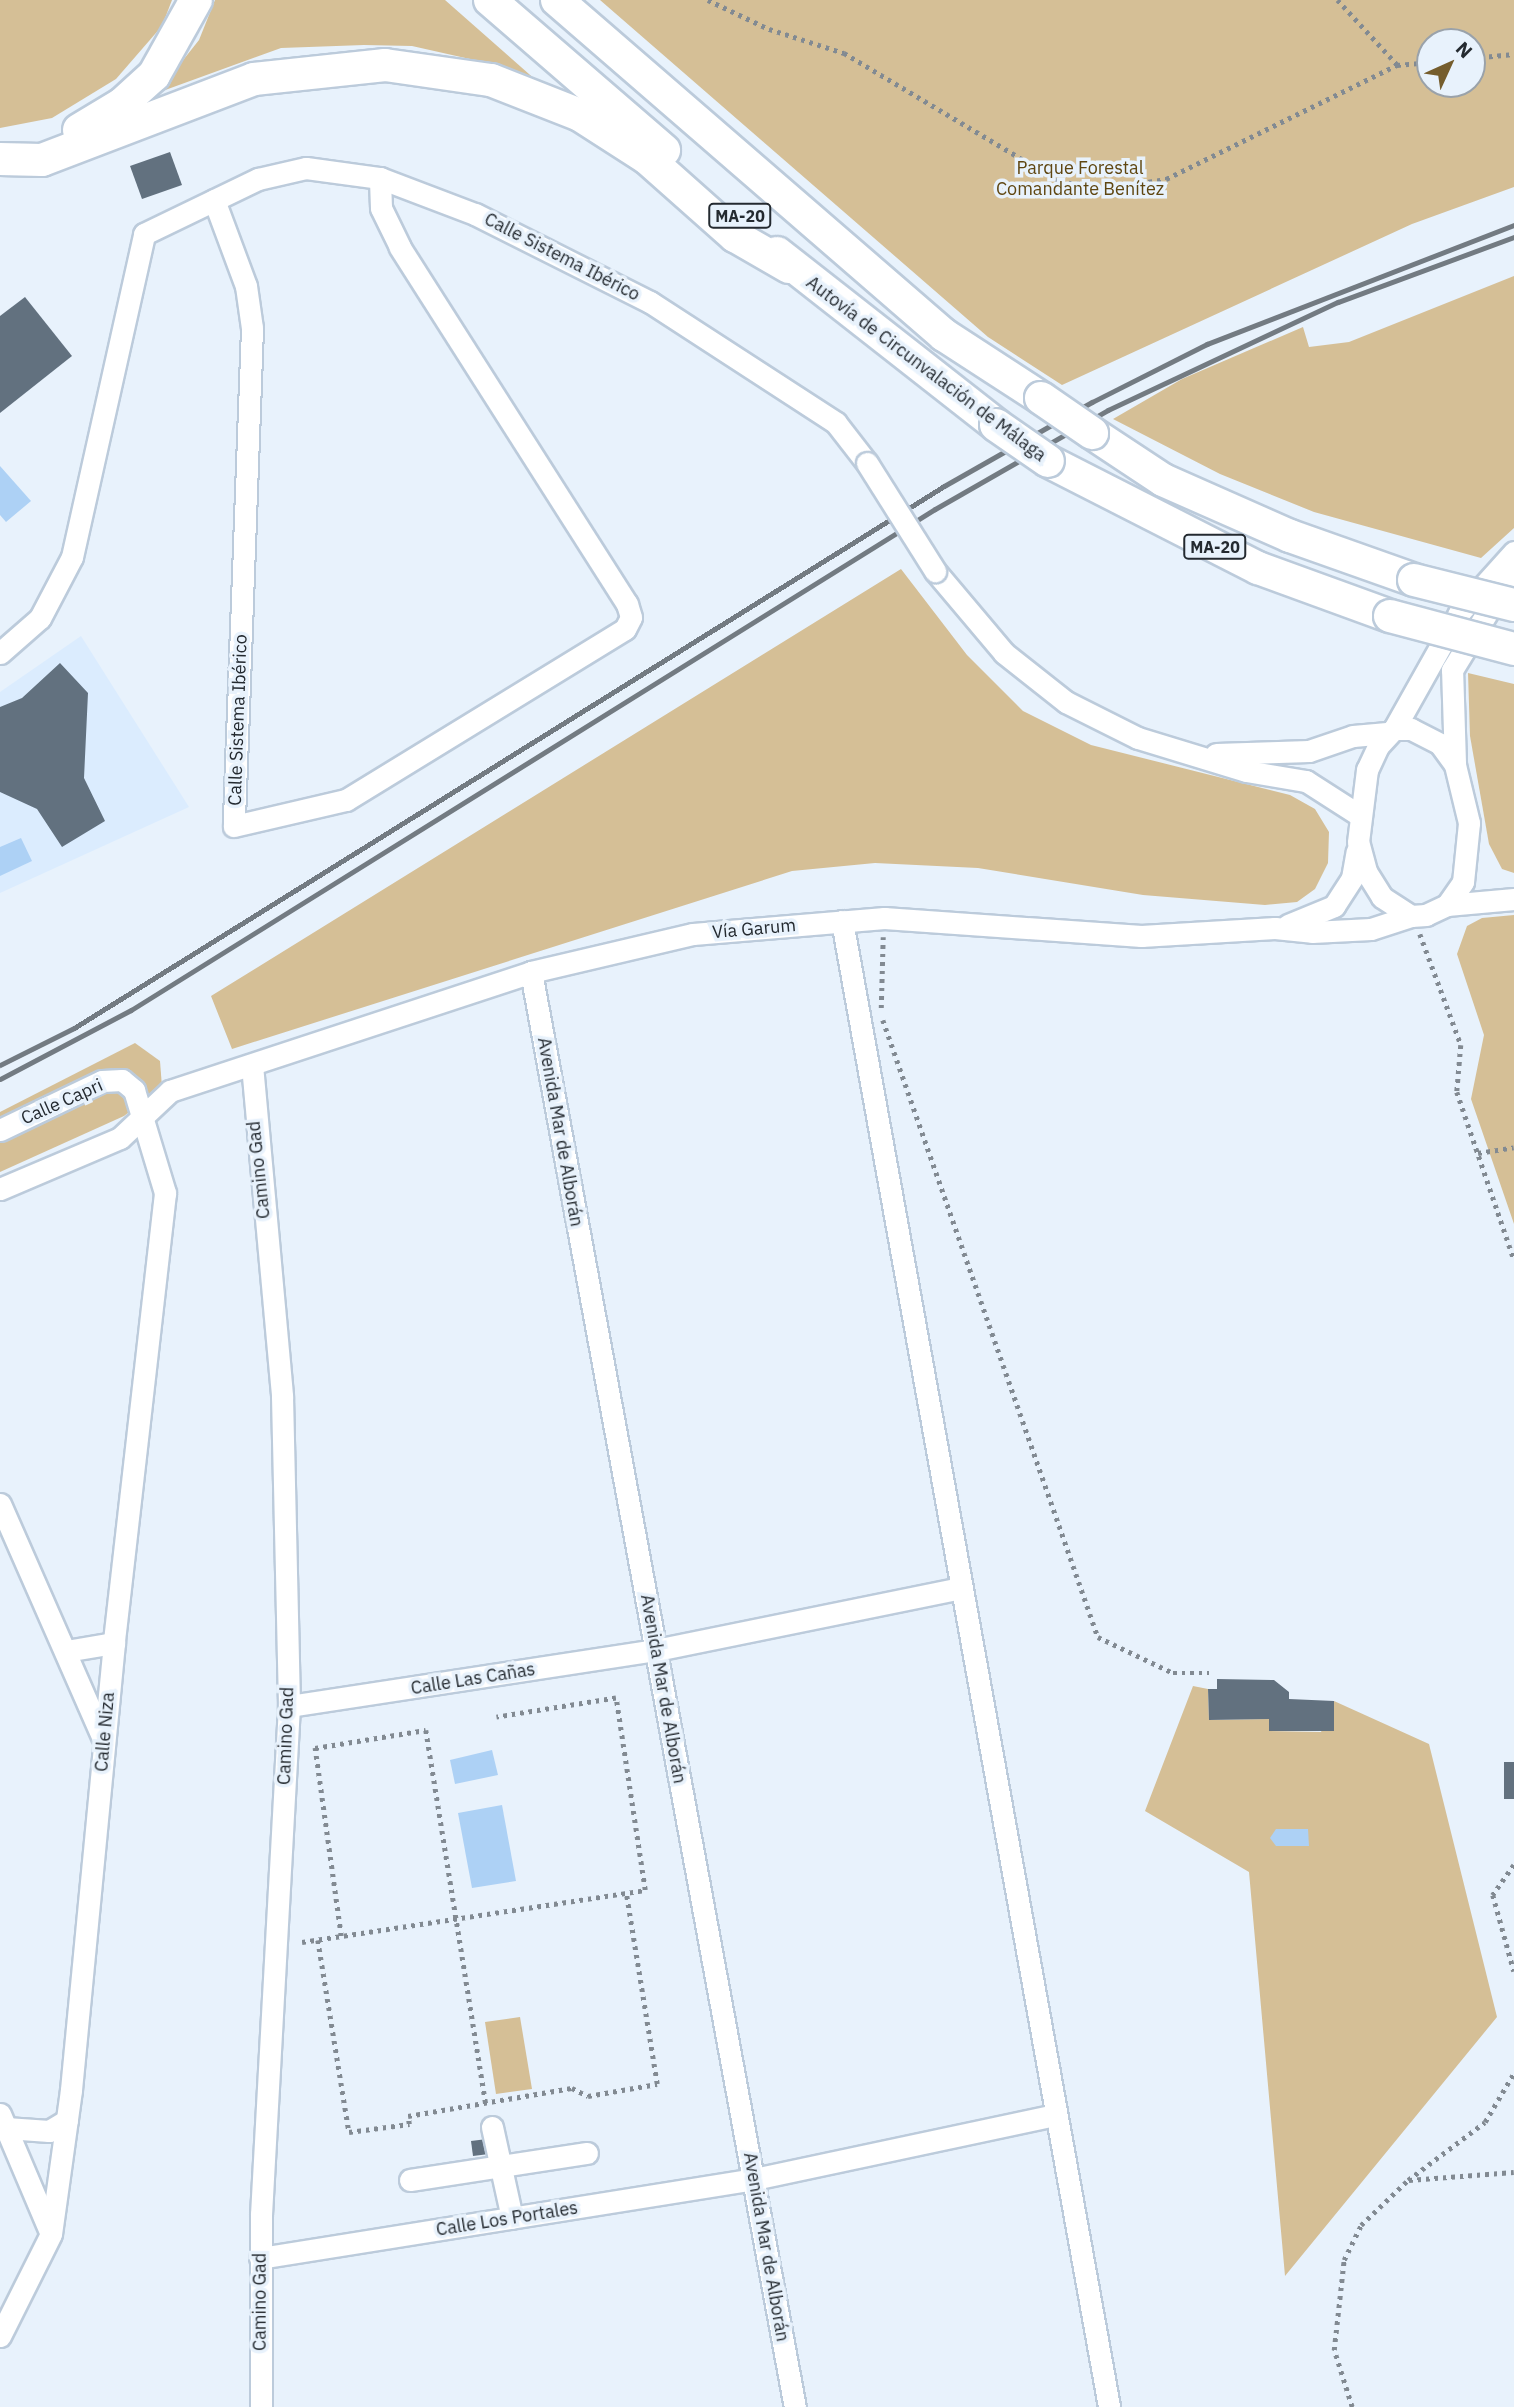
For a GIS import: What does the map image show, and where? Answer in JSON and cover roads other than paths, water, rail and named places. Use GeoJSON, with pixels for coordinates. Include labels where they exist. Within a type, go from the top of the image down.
{"type":"FeatureCollection","features":[{"type":"Feature","properties":{"kind":"highway"},"geometry":{"type":"LineString","coordinates":[[7,159],[122,104],[154,75],[196,0]]}},
{"type":"Feature","properties":{"kind":"highway","name":"Autovía de Circunvalación de Málaga"},"geometry":{"type":"LineString","coordinates":[[490,0],[754,227],[789,267],[996,425],[1048,461],[1258,568],[1390,616],[1514,649]]}},
{"type":"Feature","properties":{"kind":"highway","name":"MA-20"},"geometry":{"type":"LineString","coordinates":[[557,0],[944,335],[1164,480],[1290,536],[1414,580],[1514,605]]}},
{"type":"Feature","properties":{"kind":"highway"},"geometry":{"type":"LineString","coordinates":[[7,159],[42,160],[254,79],[385,65],[491,80],[580,115],[647,158],[735,236],[789,267]]}},
{"type":"Feature","properties":{"kind":"street","name":"Calle Sistema Ibérico"},"geometry":{"type":"LineString","coordinates":[[0,653],[40,618],[72,557],[144,234],[258,179],[306,168],[380,178],[475,214],[650,302],[836,423],[867,463],[935,571],[1004,653],[1066,702],[1138,738],[1196,753]]}},
{"type":"Feature","properties":{"kind":"street","name":"Calle Sistema Ibérico"},"geometry":{"type":"LineString","coordinates":[[214,200],[246,286],[252,328],[234,826],[346,800],[625,629],[631,617],[627,604],[400,247],[381,208],[380,178]]}},
{"type":"Feature","properties":{"kind":"street"},"geometry":{"type":"LineString","coordinates":[[1514,552],[1459,613],[1367,770],[1359,815],[1358,842],[1366,871],[1382,897],[1412,916],[1447,905],[1514,899]]}},
{"type":"Feature","properties":{"kind":"street"},"geometry":{"type":"LineString","coordinates":[[1447,905],[1463,882],[1470,854],[1469,823],[1455,765],[1452,670],[1514,569]]}},
{"type":"Feature","properties":{"kind":"street"},"geometry":{"type":"LineString","coordinates":[[1196,753],[1308,751],[1353,736],[1410,729],[1440,744],[1455,765]]}},
{"type":"Feature","properties":{"kind":"street"},"geometry":{"type":"LineString","coordinates":[[1196,753],[1245,771],[1306,781],[1359,815]]}},
{"type":"Feature","properties":{"kind":"street","name":"Vía Garum"},"geometry":{"type":"LineString","coordinates":[[1275,928],[1334,906],[1352,878],[1358,842]]}},
{"type":"Feature","properties":{"kind":"street","name":"Vía Garum"},"geometry":{"type":"LineString","coordinates":[[252,1065],[531,972],[693,934],[884,918],[1141,936],[1275,928],[1371,929],[1412,916]]}},
{"type":"Feature","properties":{"kind":"street"},"geometry":{"type":"LineString","coordinates":[[842,921],[1109,2407]]}},
{"type":"Feature","properties":{"kind":"street","name":"Avenida Mar de Alborán"},"geometry":{"type":"LineString","coordinates":[[531,972],[795,2407]]}},
{"type":"Feature","properties":{"kind":"street"},"geometry":{"type":"LineString","coordinates":[[0,1189],[120,1138],[170,1091],[252,1065]]}},
{"type":"Feature","properties":{"kind":"street","name":"Camino Gad"},"geometry":{"type":"LineString","coordinates":[[252,1065],[282,1396],[289,1706],[260,2258],[261,2407]]}},
{"type":"Feature","properties":{"kind":"street","name":"Calle Capri"},"geometry":{"type":"LineString","coordinates":[[0,1130],[102,1081],[122,1080],[134,1090],[141,1119]]}},
{"type":"Feature","properties":{"kind":"street","name":"Calle Niza"},"geometry":{"type":"LineString","coordinates":[[0,2336],[51,2234],[67,2120],[114,1643],[165,1193],[141,1119]]}},
{"type":"Feature","properties":{"kind":"street"},"geometry":{"type":"LineString","coordinates":[[0,1504],[105,1743]]}},
{"type":"Feature","properties":{"kind":"street","name":"Calle Las Cañas"},"geometry":{"type":"LineString","coordinates":[[289,1706],[656,1650],[960,1588]]}},
{"type":"Feature","properties":{"kind":"street"},"geometry":{"type":"LineString","coordinates":[[66,1651],[114,1643]]}},
{"type":"Feature","properties":{"kind":"street","name":"Calle Los Portales"},"geometry":{"type":"LineString","coordinates":[[260,2258],[754,2179],[1055,2115]]}},
{"type":"Feature","properties":{"kind":"street"},"geometry":{"type":"LineString","coordinates":[[3,2121],[49,2131],[67,2120]]}},
{"type":"Feature","properties":{"kind":"street"},"geometry":{"type":"LineString","coordinates":[[3,2121],[51,2234]]}},
{"type":"Feature","properties":{"kind":"street"},"geometry":{"type":"LineString","coordinates":[[492,2127],[512,2218]]}},
{"type":"Feature","properties":{"kind":"street"},"geometry":{"type":"LineString","coordinates":[[410,2180],[587,2153]]}},
{"type":"Feature","properties":{"kind":"water"},"geometry":{"type":"Polygon","coordinates":[[[0,466],[31,501],[6,522],[0,515],[0,466]]]}},
{"type":"Feature","properties":{"kind":"water"},"geometry":{"type":"Polygon","coordinates":[[[21,838],[32,861],[0,876],[0,847],[21,838]]]}},
{"type":"Feature","properties":{"kind":"water"},"geometry":{"type":"Polygon","coordinates":[[[492,1750],[498,1775],[455,1784],[450,1760],[492,1750]]]}},
{"type":"Feature","properties":{"kind":"water"},"geometry":{"type":"Polygon","coordinates":[[[502,1805],[516,1881],[472,1888],[458,1813],[502,1805]]]}},
{"type":"Feature","properties":{"kind":"water"},"geometry":{"type":"Polygon","coordinates":[[[1276,1829],[1308,1829],[1309,1846],[1276,1846],[1270,1838],[1276,1829]]]}},
{"type":"Feature","properties":{"kind":"railway"},"geometry":{"type":"LineString","coordinates":[[0,1065],[74,1028],[944,486],[1092,402],[1207,344],[1514,225]]}},
{"type":"Feature","properties":{"kind":"railway"},"geometry":{"type":"LineString","coordinates":[[0,1079],[131,1010],[935,509],[1108,410],[1338,302],[1514,237]]}},
{"type":"Feature","properties":{"kind":"park label","name":"Parque Forestal Comandante Benítez"},"geometry":{"type":"Point","coordinates":[1080,179]}}]}
